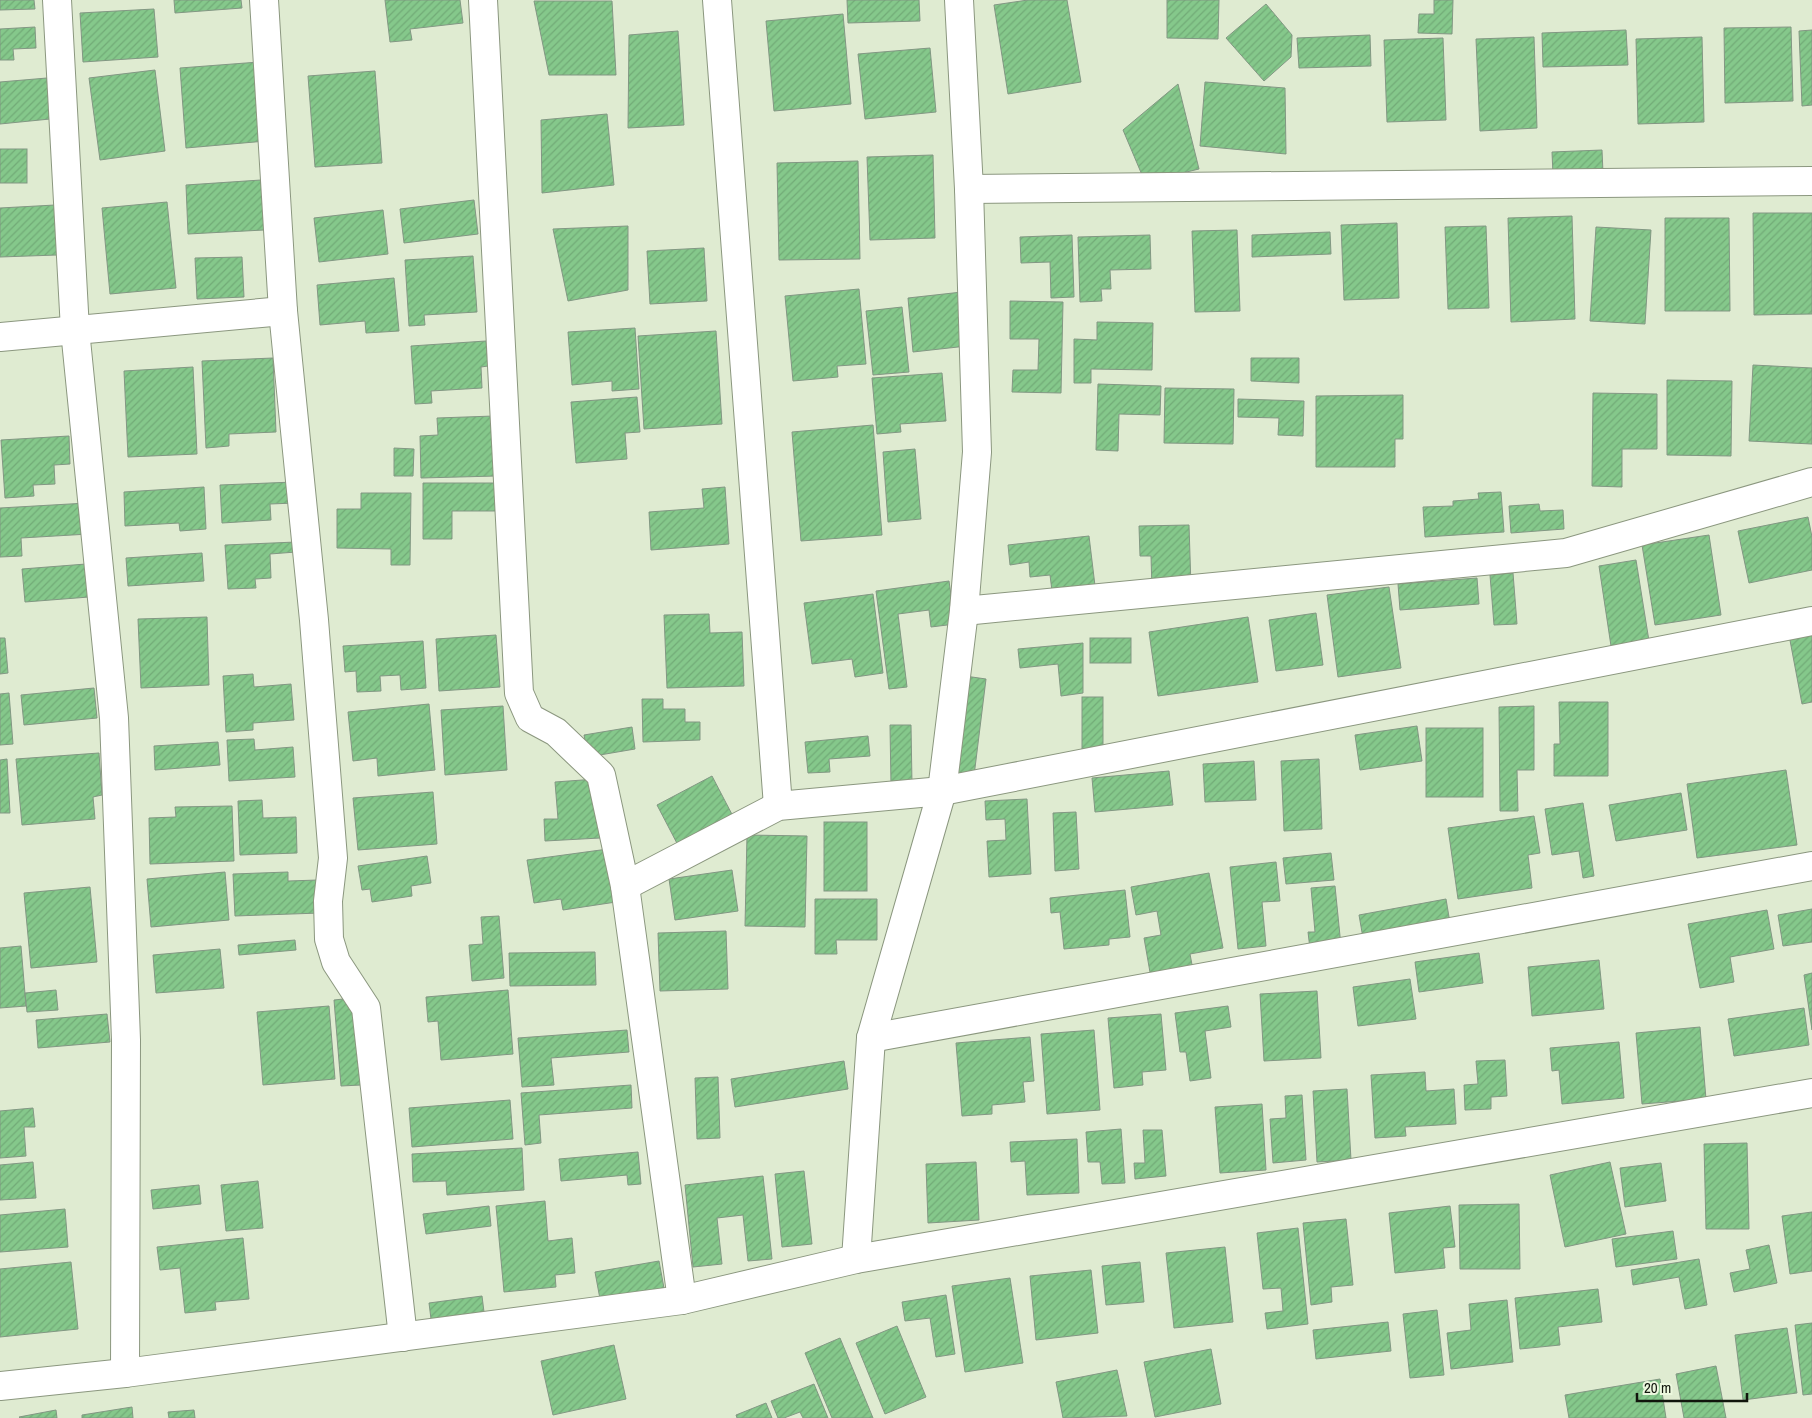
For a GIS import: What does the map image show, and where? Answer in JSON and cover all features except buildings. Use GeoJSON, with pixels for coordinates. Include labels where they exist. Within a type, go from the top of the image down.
{"type":"FeatureCollection","features":[{"type":"Feature","properties":{"kind":"street"},"geometry":{"type":"LineString","coordinates":[[57,0],[75,330],[114,718],[126,1040],[126,1373]]}},
{"type":"Feature","properties":{"kind":"street"},"geometry":{"type":"LineString","coordinates":[[264,0],[283,311],[314,620],[333,858],[328,901],[329,939],[336,962],[366,1008],[403,1337]]}},
{"type":"Feature","properties":{"kind":"street"},"geometry":{"type":"LineString","coordinates":[[483,0],[519,693],[530,718],[556,732],[601,775],[624,886],[682,1300]]}},
{"type":"Feature","properties":{"kind":"street"},"geometry":{"type":"LineString","coordinates":[[717,0],[778,806]]}},
{"type":"Feature","properties":{"kind":"street"},"geometry":{"type":"LineString","coordinates":[[856,1259],[871,1038],[942,791],[964,611],[977,452],[969,189],[959,0]]}},
{"type":"Feature","properties":{"kind":"street"},"geometry":{"type":"LineString","coordinates":[[969,189],[1812,181]]}},
{"type":"Feature","properties":{"kind":"street"},"geometry":{"type":"LineString","coordinates":[[0,337],[283,311]]}},
{"type":"Feature","properties":{"kind":"street"},"geometry":{"type":"LineString","coordinates":[[964,611],[1566,553],[1812,482]]}},
{"type":"Feature","properties":{"kind":"street"},"geometry":{"type":"LineString","coordinates":[[624,886],[778,806],[942,791],[1812,622]]}},
{"type":"Feature","properties":{"kind":"street"},"geometry":{"type":"LineString","coordinates":[[871,1038],[1812,866]]}},
{"type":"Feature","properties":{"kind":"street"},"geometry":{"type":"LineString","coordinates":[[0,1386],[126,1373],[682,1300],[856,1259],[1812,1093]]}}]}
